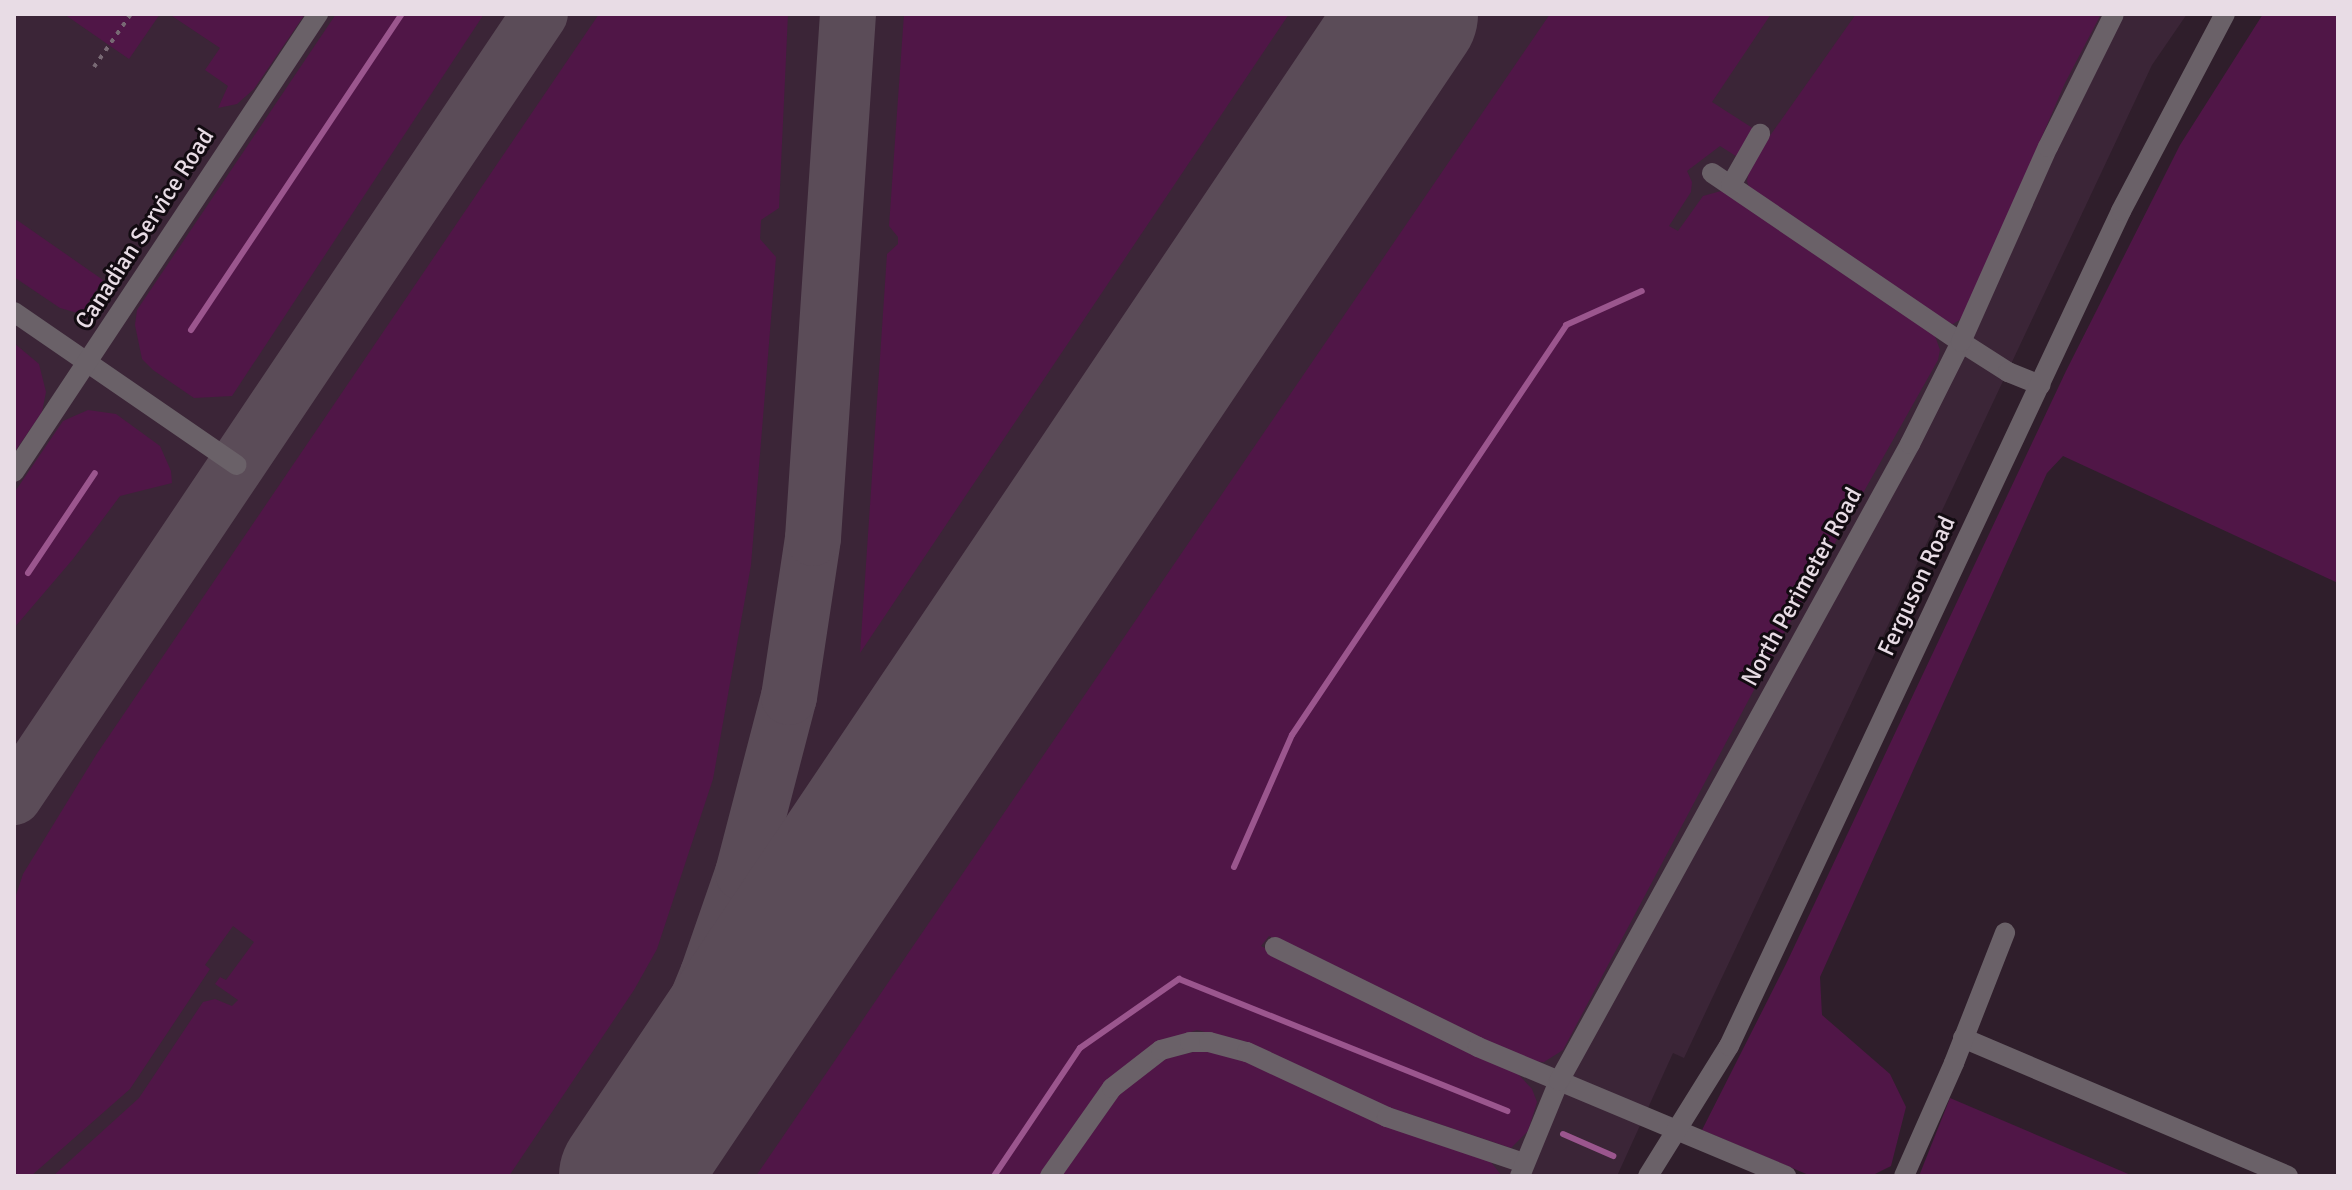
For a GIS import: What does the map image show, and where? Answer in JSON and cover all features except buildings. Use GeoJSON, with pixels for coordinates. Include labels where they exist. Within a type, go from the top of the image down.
{"type":"FeatureCollection","features":[{"type":"Feature","properties":{"kind":"street","name":"Canadian Service Road"},"geometry":{"type":"LineString","coordinates":[[14,472],[318,14]]}},
{"type":"Feature","properties":{"kind":"street","name":"North Perimeter Road"},"geometry":{"type":"LineString","coordinates":[[1522,1170],[1559,1081],[1895,472],[1961,342],[2048,147],[2114,14]]}},
{"type":"Feature","properties":{"kind":"street","name":"Ferguson Road"},"geometry":{"type":"LineString","coordinates":[[1648,1176],[1729,1046],[2121,211],[2225,14]]}},
{"type":"Feature","properties":{"kind":"street"},"geometry":{"type":"LineString","coordinates":[[1731,185],[1760,134]]}},
{"type":"Feature","properties":{"kind":"street"},"geometry":{"type":"LineString","coordinates":[[1712,173],[1961,342],[2008,372],[2040,385]]}},
{"type":"Feature","properties":{"kind":"street"},"geometry":{"type":"LineString","coordinates":[[14,312],[237,465]]}},
{"type":"Feature","properties":{"kind":"street"},"geometry":{"type":"LineString","coordinates":[[1904,1176],[2005,933]]}},
{"type":"Feature","properties":{"kind":"street"},"geometry":{"type":"LineString","coordinates":[[1275,947],[1478,1047],[1786,1176]]}},
{"type":"Feature","properties":{"kind":"street"},"geometry":{"type":"LineString","coordinates":[[1963,1038],[2288,1176]]}},
{"type":"Feature","properties":{"kind":"street"},"geometry":{"type":"LineString","coordinates":[[1050,1176],[1112,1088],[1161,1050],[1190,1042],[1209,1042],[1247,1052],[1387,1117],[1522,1170]]}},
{"type":"Feature","properties":{"kind":"path"},"geometry":{"type":"LineString","coordinates":[[94,67],[131,14]]}},
{"type":"Feature","properties":{"kind":"shaded area"},"geometry":{"type":"Polygon","coordinates":[[[14,14],[2187,14],[2152,65],[1684,1058],[1673,1053],[1617,1176],[14,1176],[14,14]]]}},
{"type":"Feature","properties":{"kind":"shaded area"},"geometry":{"type":"Polygon","coordinates":[[[64,14],[160,14],[129,59],[64,14]]]}},
{"type":"Feature","properties":{"kind":"shaded area"},"geometry":{"type":"Polygon","coordinates":[[[169,14],[305,14],[254,89],[237,104],[218,108],[228,86],[205,70],[220,48],[169,14]]]}},
{"type":"Feature","properties":{"kind":"shaded area"},"geometry":{"type":"Polygon","coordinates":[[[336,14],[484,14],[232,396],[194,398],[142,359],[135,325],[137,310],[336,14]]]}},
{"type":"Feature","properties":{"kind":"shaded area"},"geometry":{"type":"Polygon","coordinates":[[[599,14],[788,14],[779,208],[761,220],[760,239],[776,257],[751,565],[713,779],[657,949],[634,990],[509,1176],[53,1176],[139,1098],[203,1002],[215,999],[232,1006],[238,1000],[215,984],[220,977],[226,980],[254,942],[233,926],[205,965],[210,969],[130,1089],[31,1176],[14,1176],[14,901],[23,874],[96,755],[599,14]]]}},
{"type":"Feature","properties":{"kind":"shaded area"},"geometry":{"type":"Polygon","coordinates":[[[904,14],[1289,14],[860,653],[887,254],[898,244],[898,237],[889,226],[904,14]]]}},
{"type":"Feature","properties":{"kind":"shaded area"},"geometry":{"type":"Polygon","coordinates":[[[1550,14],[1771,14],[1712,102],[1754,129],[1739,158],[1720,146],[1687,171],[1692,182],[1691,192],[1669,226],[1678,231],[1703,196],[1721,191],[1731,194],[1934,333],[1940,350],[1938,360],[1783,635],[1563,1050],[1544,1062],[1525,1061],[1269,936],[1261,946],[1517,1073],[1532,1089],[1537,1102],[1528,1131],[1511,1148],[1367,1100],[1247,1042],[1197,1030],[1159,1042],[1043,1176],[756,1176],[1550,14]]]}},
{"type":"Feature","properties":{"kind":"shaded area"},"geometry":{"type":"Polygon","coordinates":[[[1856,14],[2101,14],[2065,83],[1964,317],[1953,324],[1947,323],[1749,187],[1747,181],[1750,164],[1856,14]]]}},
{"type":"Feature","properties":{"kind":"shaded area"},"geometry":{"type":"Polygon","coordinates":[[[2263,14],[2338,14],[2338,583],[2063,456],[2047,473],[1820,977],[1822,1015],[1890,1074],[1906,1107],[1891,1166],[1871,1176],[1811,1176],[1702,1130],[1786,964],[2066,371],[2180,145],[2263,14]]]}},
{"type":"Feature","properties":{"kind":"shaded area"},"geometry":{"type":"Polygon","coordinates":[[[14,218],[103,280],[81,314],[60,308],[14,277],[14,218]]]}},
{"type":"Feature","properties":{"kind":"shaded area"},"geometry":{"type":"Polygon","coordinates":[[[14,343],[39,364],[46,392],[42,412],[14,453],[14,343]]]}},
{"type":"Feature","properties":{"kind":"shaded area"},"geometry":{"type":"Polygon","coordinates":[[[88,410],[116,414],[160,446],[171,471],[172,483],[120,496],[73,559],[14,628],[14,493],[63,421],[88,410]]]}},
{"type":"Feature","properties":{"kind":"shaded area"},"geometry":{"type":"Polygon","coordinates":[[[1202,1050],[1222,1052],[1490,1161],[1502,1176],[1058,1176],[1110,1102],[1138,1075],[1168,1058],[1202,1050]]]}},
{"type":"Feature","properties":{"kind":"shaded area"},"geometry":{"type":"Polygon","coordinates":[[[1950,1098],[2133,1176],[1919,1176],[1950,1098]]]}},
{"type":"Feature","properties":{"kind":"waterway"},"geometry":{"type":"LineString","coordinates":[[191,330],[402,14]]}},
{"type":"Feature","properties":{"kind":"waterway"},"geometry":{"type":"LineString","coordinates":[[1234,867],[1292,735],[1566,325],[1642,291]]}},
{"type":"Feature","properties":{"kind":"waterway"},"geometry":{"type":"LineString","coordinates":[[28,573],[95,473]]}},
{"type":"Feature","properties":{"kind":"waterway"},"geometry":{"type":"LineString","coordinates":[[994,1176],[1080,1048],[1179,979],[1508,1111]]}},
{"type":"Feature","properties":{"kind":"waterway"},"geometry":{"type":"LineString","coordinates":[[1563,1134],[1613,1156]]}},
{"type":"Feature","properties":{"kind":"taxiway"},"geometry":{"type":"LineString","coordinates":[[14,797],[540,14]]}},
{"type":"Feature","properties":{"kind":"taxiway"},"geometry":{"type":"LineString","coordinates":[[614,1176],[669,1069],[708,974],[743,873],[789,697],[813,538],[848,14]]}},
{"type":"Feature","properties":{"kind":"runway"},"geometry":{"type":"LineString","coordinates":[[628,1176],[1409,14]]}}]}
